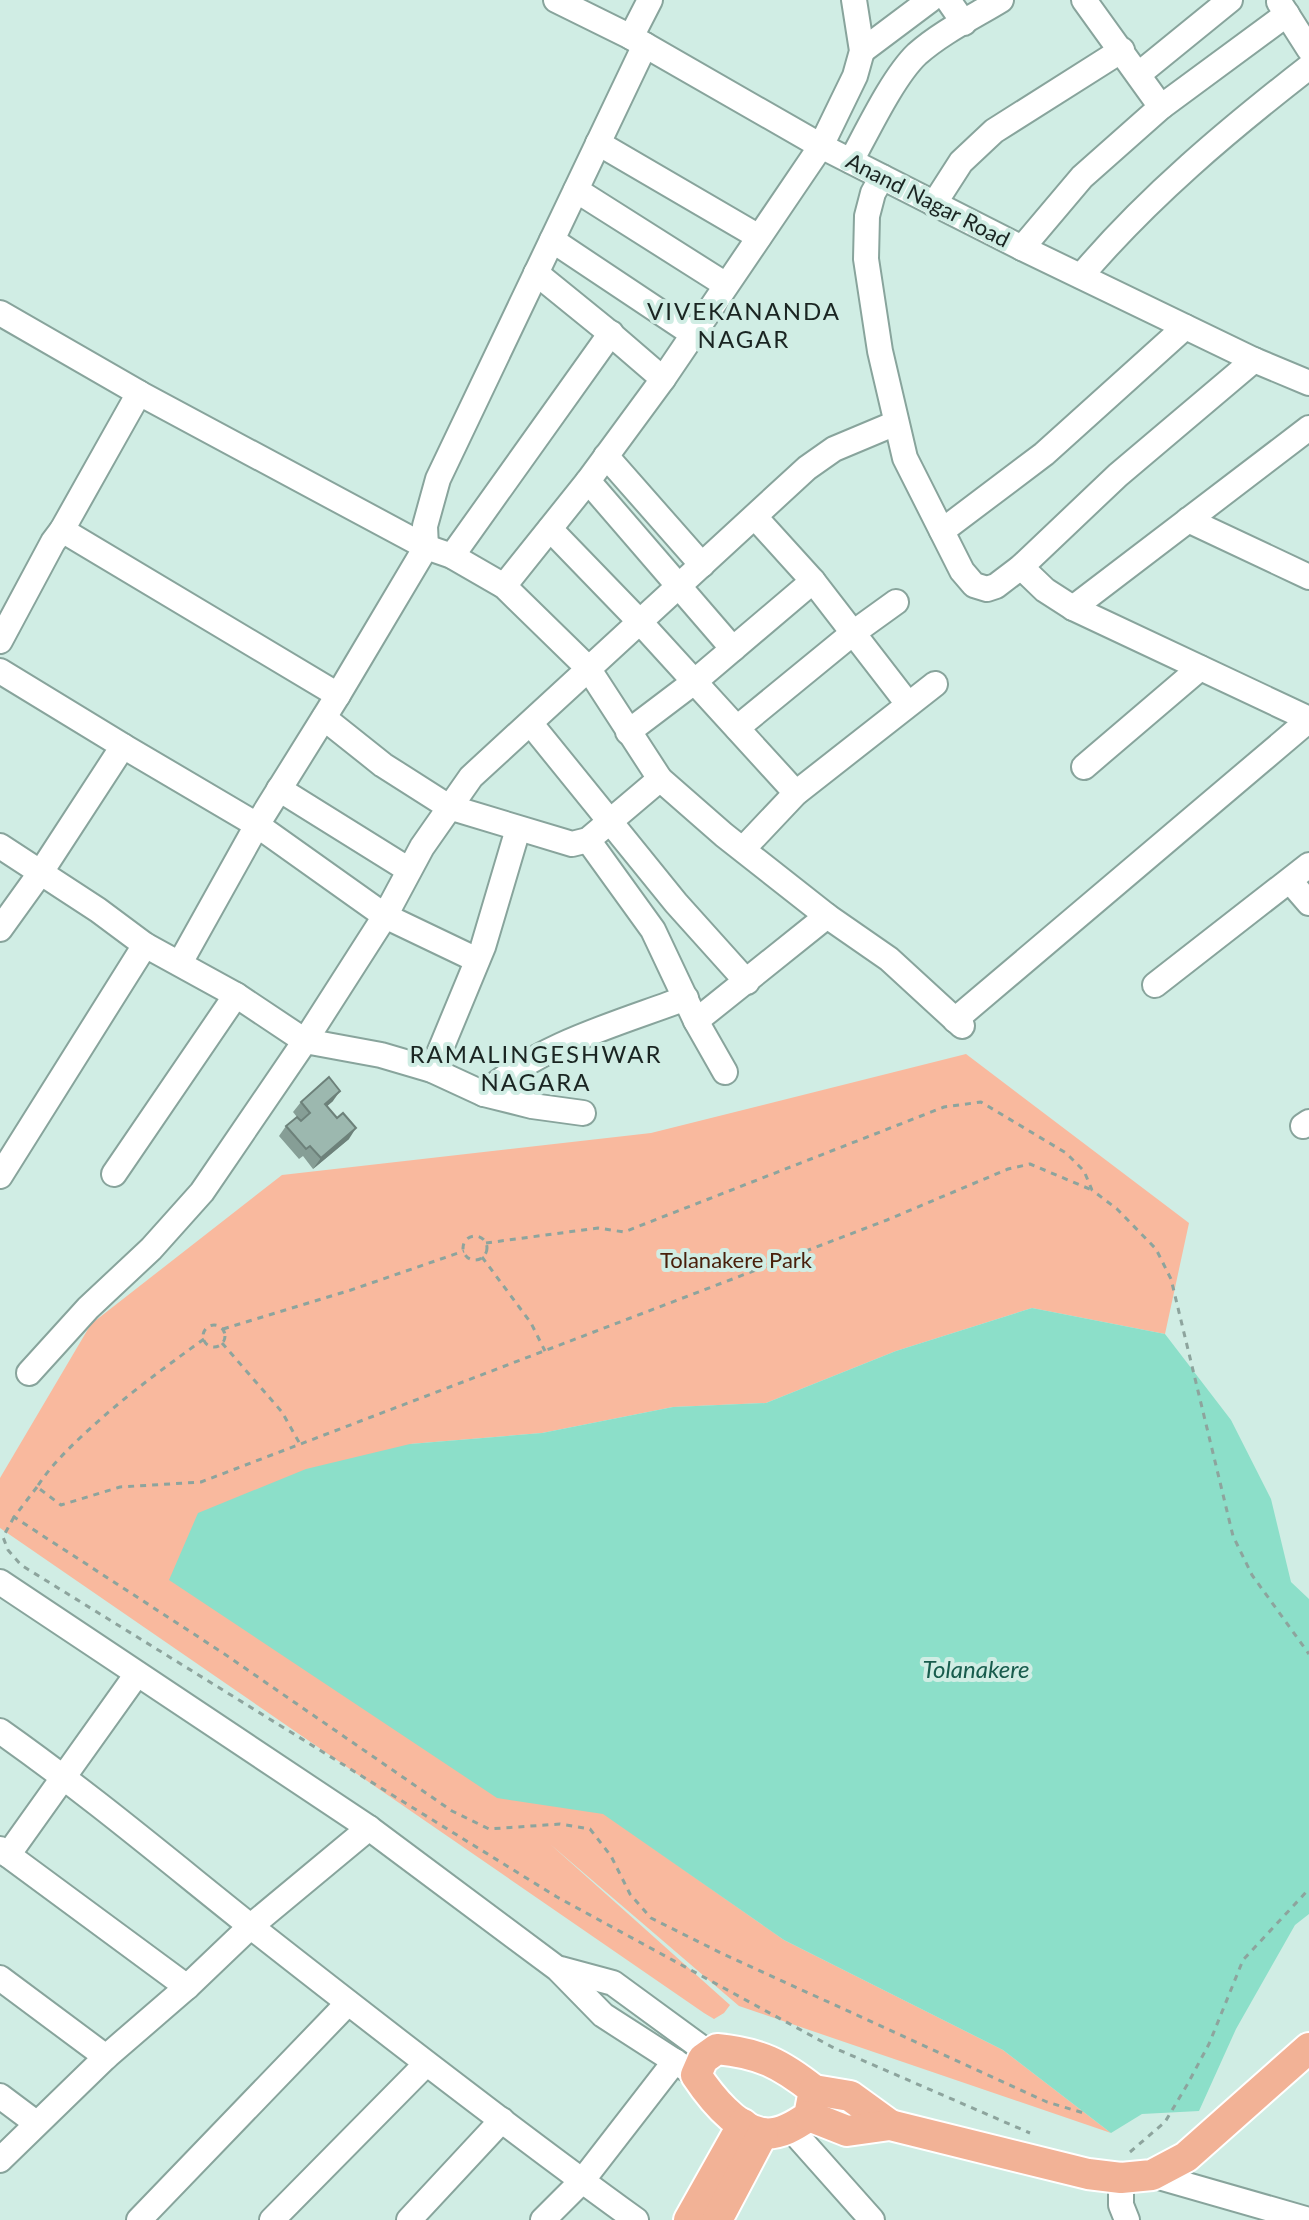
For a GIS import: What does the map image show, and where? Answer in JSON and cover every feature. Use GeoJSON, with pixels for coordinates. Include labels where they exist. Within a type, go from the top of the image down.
{"type":"FeatureCollection","features":[{"type":"Feature","properties":{"kind":"main road"},"geometry":{"type":"LineString","coordinates":[[689,2220],[784,2118],[850,2096],[890,2125],[1088,2174],[1122,2168],[1152,2175],[1186,2157],[1309,2048]]}},
{"type":"Feature","properties":{"kind":"main road"},"geometry":{"type":"LineString","coordinates":[[717,2220],[784,2118],[791,2072],[763,2057],[717,2049],[694,2063],[716,2104],[784,2118]]}},
{"type":"Feature","properties":{"kind":"street","name":"Anand Nagar Road"},"geometry":{"type":"LineString","coordinates":[[556,0],[638,41],[821,146],[934,204],[1254,360],[1309,383]]}},
{"type":"Feature","properties":{"kind":"street"},"geometry":{"type":"LineString","coordinates":[[180,963],[257,825],[426,547],[425,526],[438,479],[598,143],[638,41],[650,0]]}},
{"type":"Feature","properties":{"kind":"street"},"geometry":{"type":"LineString","coordinates":[[504,586],[588,481],[663,379],[821,146],[855,76],[862,51],[854,0]]}},
{"type":"Feature","properties":{"kind":"street"},"geometry":{"type":"LineString","coordinates":[[862,51],[930,0]]}},
{"type":"Feature","properties":{"kind":"street"},"geometry":{"type":"LineString","coordinates":[[948,0],[964,23]]}},
{"type":"Feature","properties":{"kind":"street"},"geometry":{"type":"LineString","coordinates":[[851,161],[902,71],[915,56],[936,39],[1001,0]]}},
{"type":"Feature","properties":{"kind":"street"},"geometry":{"type":"LineString","coordinates":[[1084,0],[1161,107]]}},
{"type":"Feature","properties":{"kind":"street"},"geometry":{"type":"LineString","coordinates":[[1139,74],[1230,0]]}},
{"type":"Feature","properties":{"kind":"street"},"geometry":{"type":"LineString","coordinates":[[1022,248],[1082,177],[1161,107],[1283,7],[1309,49]]}},
{"type":"Feature","properties":{"kind":"street"},"geometry":{"type":"LineString","coordinates":[[934,204],[961,162],[994,131],[1122,50]]}},
{"type":"Feature","properties":{"kind":"street"},"geometry":{"type":"LineString","coordinates":[[1081,276],[1145,206],[1251,112],[1309,67]]}},
{"type":"Feature","properties":{"kind":"street"},"geometry":{"type":"LineString","coordinates":[[598,143],[759,237]]}},
{"type":"Feature","properties":{"kind":"street"},"geometry":{"type":"LineString","coordinates":[[882,177],[873,193],[867,216],[866,259],[880,351],[896,423],[905,458],[962,571],[974,585],[987,589],[996,586],[1021,567],[1118,475],[1254,360]]}},
{"type":"Feature","properties":{"kind":"street"},"geometry":{"type":"LineString","coordinates":[[576,190],[726,285]]}},
{"type":"Feature","properties":{"kind":"street"},"geometry":{"type":"LineString","coordinates":[[552,240],[693,334]]}},
{"type":"Feature","properties":{"kind":"street"},"geometry":{"type":"LineString","coordinates":[[536,273],[663,379]]}},
{"type":"Feature","properties":{"kind":"street"},"geometry":{"type":"LineString","coordinates":[[0,313],[139,393],[504,586],[588,668],[660,779],[724,835],[827,916],[889,959],[959,1023],[1309,719],[1073,608],[1045,590],[1021,567]]}},
{"type":"Feature","properties":{"kind":"street"},"geometry":{"type":"LineString","coordinates":[[942,531],[1044,454],[1185,327]]}},
{"type":"Feature","properties":{"kind":"street"},"geometry":{"type":"LineString","coordinates":[[452,556],[611,333]]}},
{"type":"Feature","properties":{"kind":"street"},"geometry":{"type":"LineString","coordinates":[[0,641],[139,393]]}},
{"type":"Feature","properties":{"kind":"street"},"geometry":{"type":"LineString","coordinates":[[29,1373],[88,1308],[151,1249],[202,1192],[305,1041],[385,916],[422,847],[471,777],[807,468],[834,449],[896,423]]}},
{"type":"Feature","properties":{"kind":"street"},"geometry":{"type":"LineString","coordinates":[[1073,608],[1309,428]]}},
{"type":"Feature","properties":{"kind":"street"},"geometry":{"type":"LineString","coordinates":[[606,456],[702,565]]}},
{"type":"Feature","properties":{"kind":"street"},"geometry":{"type":"LineString","coordinates":[[588,481],[733,649]]}},
{"type":"Feature","properties":{"kind":"street"},"geometry":{"type":"LineString","coordinates":[[755,517],[813,581],[908,704]]}},
{"type":"Feature","properties":{"kind":"street"},"geometry":{"type":"LineString","coordinates":[[1188,520],[1309,577]]}},
{"type":"Feature","properties":{"kind":"street"},"geometry":{"type":"LineString","coordinates":[[550,529],[640,622],[796,793]]}},
{"type":"Feature","properties":{"kind":"street"},"geometry":{"type":"LineString","coordinates":[[62,530],[338,695]]}},
{"type":"Feature","properties":{"kind":"street"},"geometry":{"type":"LineString","coordinates":[[628,732],[694,682],[813,581]]}},
{"type":"Feature","properties":{"kind":"street"},"geometry":{"type":"LineString","coordinates":[[737,728],[853,633],[896,602]]}},
{"type":"Feature","properties":{"kind":"street"},"geometry":{"type":"LineString","coordinates":[[1084,767],[1200,668]]}},
{"type":"Feature","properties":{"kind":"street"},"geometry":{"type":"LineString","coordinates":[[0,671],[257,825],[385,916],[477,960]]}},
{"type":"Feature","properties":{"kind":"street"},"geometry":{"type":"LineString","coordinates":[[743,849],[796,793],[935,684]]}},
{"type":"Feature","properties":{"kind":"street"},"geometry":{"type":"LineString","coordinates":[[324,718],[383,765],[449,807],[572,844],[588,840],[660,779]]}},
{"type":"Feature","properties":{"kind":"street"},"geometry":{"type":"LineString","coordinates":[[531,724],[676,903],[747,982]]}},
{"type":"Feature","properties":{"kind":"street"},"geometry":{"type":"LineString","coordinates":[[0,929],[123,746]]}},
{"type":"Feature","properties":{"kind":"street"},"geometry":{"type":"LineString","coordinates":[[279,789],[409,870]]}},
{"type":"Feature","properties":{"kind":"street"},"geometry":{"type":"LineString","coordinates":[[432,1070],[477,960],[518,829]]}},
{"type":"Feature","properties":{"kind":"street"},"geometry":{"type":"LineString","coordinates":[[588,840],[653,930],[696,1021],[725,1072]]}},
{"type":"Feature","properties":{"kind":"street"},"geometry":{"type":"LineString","coordinates":[[0,846],[145,945],[236,995],[305,1041],[381,1055],[432,1070],[484,1094],[532,1106],[583,1113]]}},
{"type":"Feature","properties":{"kind":"street"},"geometry":{"type":"LineString","coordinates":[[1155,985],[1309,865]]}},
{"type":"Feature","properties":{"kind":"street"},"geometry":{"type":"LineString","coordinates":[[1290,881],[1309,903]]}},
{"type":"Feature","properties":{"kind":"street"},"geometry":{"type":"LineString","coordinates":[[696,1021],[827,916]]}},
{"type":"Feature","properties":{"kind":"street"},"geometry":{"type":"LineString","coordinates":[[0,1176],[145,945]]}},
{"type":"Feature","properties":{"kind":"street"},"geometry":{"type":"LineString","coordinates":[[114,1174],[236,995]]}},
{"type":"Feature","properties":{"kind":"street"},"geometry":{"type":"LineString","coordinates":[[484,1094],[504,1076],[563,1045],[686,998]]}},
{"type":"Feature","properties":{"kind":"street"},"geometry":{"type":"LineString","coordinates":[[0,1582],[369,1828],[558,1969],[603,2015],[694,2063]]}},
{"type":"Feature","properties":{"kind":"street"},"geometry":{"type":"LineString","coordinates":[[137,1674],[4,1852],[187,1987]]}},
{"type":"Feature","properties":{"kind":"street"},"geometry":{"type":"LineString","coordinates":[[0,1731],[63,1775],[426,2064],[636,2220]]}},
{"type":"Feature","properties":{"kind":"street"},"geometry":{"type":"LineString","coordinates":[[0,2160],[106,2057],[251,1926],[369,1828]]}},
{"type":"Feature","properties":{"kind":"street"},"geometry":{"type":"LineString","coordinates":[[558,1969],[613,1983],[694,2063]]}},
{"type":"Feature","properties":{"kind":"street"},"geometry":{"type":"LineString","coordinates":[[0,1978],[106,2057]]}},
{"type":"Feature","properties":{"kind":"street"},"geometry":{"type":"LineString","coordinates":[[139,2220],[348,2003]]}},
{"type":"Feature","properties":{"kind":"street"},"geometry":{"type":"LineString","coordinates":[[543,2220],[694,2063]]}},
{"type":"Feature","properties":{"kind":"street"},"geometry":{"type":"LineString","coordinates":[[272,2220],[426,2064]]}},
{"type":"Feature","properties":{"kind":"street"},"geometry":{"type":"LineString","coordinates":[[0,2096],[36,2123]]}},
{"type":"Feature","properties":{"kind":"street"},"geometry":{"type":"LineString","coordinates":[[784,2118],[872,2220]]}},
{"type":"Feature","properties":{"kind":"street"},"geometry":{"type":"LineString","coordinates":[[409,2220],[502,2120]]}},
{"type":"Feature","properties":{"kind":"street"},"geometry":{"type":"LineString","coordinates":[[1122,2168],[1121,2205],[1127,2220]]}},
{"type":"Feature","properties":{"kind":"street"},"geometry":{"type":"LineString","coordinates":[[1152,2175],[1309,2220]]}},
{"type":"Feature","properties":{"kind":"path"},"geometry":{"type":"LineString","coordinates":[[486,1243],[598,1228],[624,1232],[944,1107],[981,1102],[1066,1153],[1084,1171],[1092,1190]]}},
{"type":"Feature","properties":{"kind":"path"},"geometry":{"type":"LineString","coordinates":[[37,1487],[61,1505],[120,1487],[201,1482],[887,1220],[1008,1169],[1030,1164],[1092,1190],[1117,1209],[1156,1249],[1171,1279],[1233,1536],[1252,1575],[1309,1654]]}},
{"type":"Feature","properties":{"kind":"path"},"geometry":{"type":"LineString","coordinates":[[477,1236],[486,1243],[487,1251],[482,1257],[472,1259],[464,1251],[470,1237],[477,1236]]}},
{"type":"Feature","properties":{"kind":"path"},"geometry":{"type":"LineString","coordinates":[[223,1329],[464,1251]]}},
{"type":"Feature","properties":{"kind":"path"},"geometry":{"type":"LineString","coordinates":[[482,1257],[531,1323],[545,1351]]}},
{"type":"Feature","properties":{"kind":"path"},"geometry":{"type":"LineString","coordinates":[[222,1343],[225,1336],[223,1329],[218,1325],[205,1329],[204,1339],[136,1388],[50,1467],[3,1537],[8,1550],[21,1565],[557,1897],[832,2047],[1042,2138]]}},
{"type":"Feature","properties":{"kind":"path"},"geometry":{"type":"LineString","coordinates":[[204,1339],[212,1346],[222,1343]]}},
{"type":"Feature","properties":{"kind":"path"},"geometry":{"type":"LineString","coordinates":[[222,1343],[282,1412],[300,1444]]}},
{"type":"Feature","properties":{"kind":"path"},"geometry":{"type":"LineString","coordinates":[[14,1517],[223,1653],[452,1811],[489,1829],[560,1824],[590,1829],[611,1856],[630,1894],[651,1918],[1033,2096],[1087,2114]]}},
{"type":"Feature","properties":{"kind":"path"},"geometry":{"type":"LineString","coordinates":[[1122,2168],[1165,2122],[1187,2085],[1209,2044],[1243,1960],[1309,1889]]}},
{"type":"Feature","properties":{"kind":"green space","name":"Tolanakere Park"},"geometry":{"type":"Polygon","coordinates":[[[966,1054],[1189,1223],[1165,1334],[1032,1308],[896,1351],[766,1403],[673,1407],[542,1433],[410,1444],[497,1797],[603,1813],[784,1940],[1003,2050],[1111,2133],[739,2006],[550,1844],[730,2005],[714,2019],[0,1528],[0,1478],[91,1324],[282,1175],[651,1133],[966,1054]]]}},
{"type":"Feature","properties":{"kind":"water","name":"Tolanakere"},"geometry":{"type":"Polygon","coordinates":[[[1032,1308],[1165,1334],[1231,1420],[1271,1499],[1291,1582],[1309,1599],[1309,1914],[1295,1925],[1236,2029],[1199,2111],[1142,2114],[1111,2133],[1003,2050],[784,1940],[603,1814],[497,1798],[169,1580],[198,1513],[306,1469],[410,1444],[542,1433],[673,1407],[766,1403],[896,1351],[1032,1308]]]}},
{"type":"Feature","properties":{"kind":"building"},"geometry":{"type":"Polygon","coordinates":[[[329,1077],[340,1091],[325,1104],[337,1118],[343,1113],[356,1128],[321,1158],[310,1146],[306,1149],[286,1126],[297,1117],[301,1121],[310,1113],[301,1102],[329,1077]]]}},
{"type":"Feature","properties":{"kind":"district","name":"VIVEKANANDA NAGAR"},"geometry":{"type":"Point","coordinates":[744,326]}},
{"type":"Feature","properties":{"kind":"district","name":"RAMALINGESHWAR NAGARA"},"geometry":{"type":"Point","coordinates":[536,1069]}}]}
